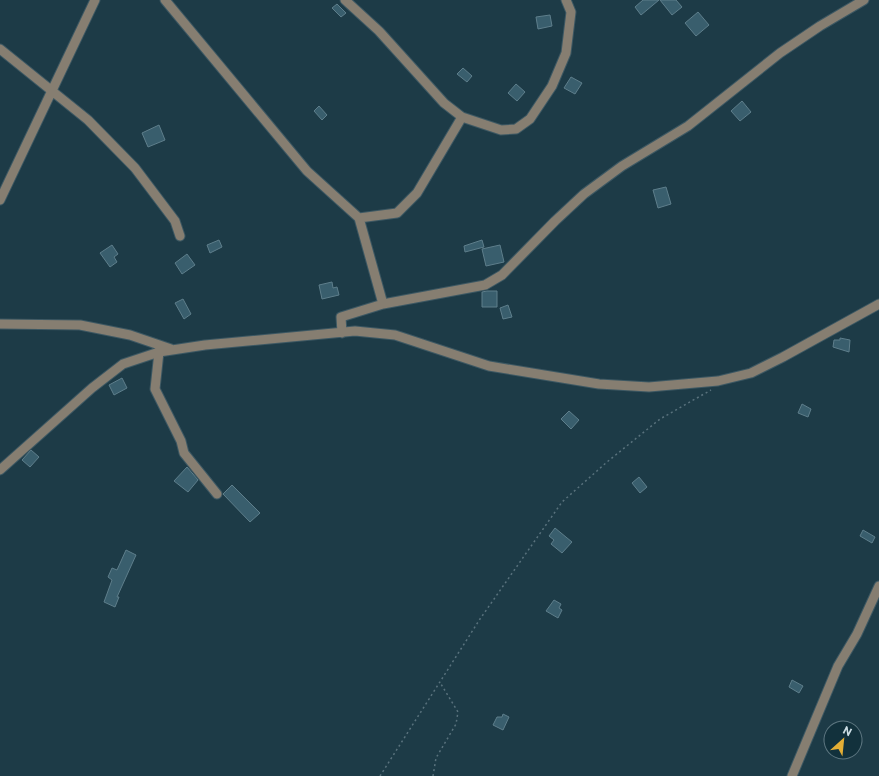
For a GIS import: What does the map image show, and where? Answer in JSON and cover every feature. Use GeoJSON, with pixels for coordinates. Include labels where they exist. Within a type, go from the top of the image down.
{"type":"FeatureCollection","features":[{"type":"Feature","properties":{"kind":"street"},"geometry":{"type":"LineString","coordinates":[[0,200],[95,0]]}},
{"type":"Feature","properties":{"kind":"street"},"geometry":{"type":"LineString","coordinates":[[165,0],[307,171],[359,218],[383,304]]}},
{"type":"Feature","properties":{"kind":"street"},"geometry":{"type":"LineString","coordinates":[[345,0],[378,31],[444,103],[462,117],[502,130],[516,129],[530,119],[552,86],[566,53],[570,12],[566,0]]}},
{"type":"Feature","properties":{"kind":"street"},"geometry":{"type":"LineString","coordinates":[[342,333],[341,317],[383,304],[485,285],[502,275],[584,194],[622,166],[688,126],[780,53],[820,26],[864,0]]}},
{"type":"Feature","properties":{"kind":"street"},"geometry":{"type":"LineString","coordinates":[[0,49],[51,92],[88,120],[135,168],[175,220],[180,236]]}},
{"type":"Feature","properties":{"kind":"street"},"geometry":{"type":"LineString","coordinates":[[359,218],[397,213],[417,193],[462,117]]}},
{"type":"Feature","properties":{"kind":"street"},"geometry":{"type":"LineString","coordinates":[[0,470],[92,388],[123,364],[159,352],[205,345],[355,331],[395,336],[489,366],[599,384],[649,387],[718,381],[751,373],[879,304]]}},
{"type":"Feature","properties":{"kind":"street"},"geometry":{"type":"LineString","coordinates":[[0,324],[80,325],[130,335],[174,350]]}},
{"type":"Feature","properties":{"kind":"street"},"geometry":{"type":"LineString","coordinates":[[159,352],[155,389],[180,440],[184,453],[217,494]]}},
{"type":"Feature","properties":{"kind":"street"},"geometry":{"type":"LineString","coordinates":[[792,776],[838,666],[857,634],[879,586]]}},
{"type":"Feature","properties":{"kind":"path"},"geometry":{"type":"LineString","coordinates":[[380,776],[441,684],[480,619],[562,502],[607,462],[660,419],[711,390]]}},
{"type":"Feature","properties":{"kind":"path"},"geometry":{"type":"LineString","coordinates":[[433,776],[436,758],[456,724],[458,712],[441,684]]}},
{"type":"Feature","properties":{"kind":"building"},"geometry":{"type":"Polygon","coordinates":[[[643,0],[659,0],[641,15],[635,7],[643,0]]]}},
{"type":"Feature","properties":{"kind":"building"},"geometry":{"type":"Polygon","coordinates":[[[660,0],[676,0],[682,7],[672,15],[660,0]]]}},
{"type":"Feature","properties":{"kind":"building"},"geometry":{"type":"Polygon","coordinates":[[[337,4],[346,13],[341,17],[332,8],[337,4]]]}},
{"type":"Feature","properties":{"kind":"building"},"geometry":{"type":"Polygon","coordinates":[[[698,12],[709,25],[696,36],[685,23],[698,12]]]}},
{"type":"Feature","properties":{"kind":"building"},"geometry":{"type":"Polygon","coordinates":[[[550,15],[552,26],[538,29],[536,17],[550,15]]]}},
{"type":"Feature","properties":{"kind":"building"},"geometry":{"type":"Polygon","coordinates":[[[463,68],[472,76],[467,82],[457,74],[463,68]]]}},
{"type":"Feature","properties":{"kind":"building"},"geometry":{"type":"Polygon","coordinates":[[[571,77],[582,83],[575,94],[564,88],[571,77]]]}},
{"type":"Feature","properties":{"kind":"building"},"geometry":{"type":"Polygon","coordinates":[[[516,84],[525,92],[517,101],[508,93],[516,84]]]}},
{"type":"Feature","properties":{"kind":"building"},"geometry":{"type":"Polygon","coordinates":[[[742,101],[751,112],[740,121],[731,111],[742,101]]]}},
{"type":"Feature","properties":{"kind":"building"},"geometry":{"type":"Polygon","coordinates":[[[319,106],[327,115],[322,120],[314,111],[319,106]]]}},
{"type":"Feature","properties":{"kind":"building"},"geometry":{"type":"Polygon","coordinates":[[[159,125],[165,140],[148,147],[142,133],[159,125]]]}},
{"type":"Feature","properties":{"kind":"building"},"geometry":{"type":"Polygon","coordinates":[[[666,187],[671,204],[658,208],[653,190],[666,187]]]}},
{"type":"Feature","properties":{"kind":"building"},"geometry":{"type":"Polygon","coordinates":[[[219,240],[222,247],[210,253],[207,245],[219,240]]]}},
{"type":"Feature","properties":{"kind":"building"},"geometry":{"type":"Polygon","coordinates":[[[482,240],[484,247],[465,252],[464,246],[482,240]]]}},
{"type":"Feature","properties":{"kind":"building"},"geometry":{"type":"Polygon","coordinates":[[[112,245],[118,254],[114,257],[117,262],[110,267],[100,253],[112,245]]]}},
{"type":"Feature","properties":{"kind":"building"},"geometry":{"type":"Polygon","coordinates":[[[500,245],[504,262],[486,266],[482,249],[500,245]]]}},
{"type":"Feature","properties":{"kind":"building"},"geometry":{"type":"Polygon","coordinates":[[[187,254],[195,265],[182,274],[175,263],[187,254]]]}},
{"type":"Feature","properties":{"kind":"building"},"geometry":{"type":"Polygon","coordinates":[[[332,282],[333,288],[337,287],[339,295],[322,299],[319,285],[332,282]]]}},
{"type":"Feature","properties":{"kind":"building"},"geometry":{"type":"Polygon","coordinates":[[[497,291],[497,307],[482,307],[482,292],[497,291]]]}},
{"type":"Feature","properties":{"kind":"building"},"geometry":{"type":"Polygon","coordinates":[[[183,299],[191,314],[184,319],[175,303],[183,299]]]}},
{"type":"Feature","properties":{"kind":"building"},"geometry":{"type":"Polygon","coordinates":[[[508,305],[512,317],[503,319],[500,308],[508,305]]]}},
{"type":"Feature","properties":{"kind":"building"},"geometry":{"type":"Polygon","coordinates":[[[840,338],[850,340],[849,352],[833,347],[834,340],[840,340],[840,338]]]}},
{"type":"Feature","properties":{"kind":"building"},"geometry":{"type":"Polygon","coordinates":[[[122,378],[127,388],[114,395],[109,385],[122,378]]]}},
{"type":"Feature","properties":{"kind":"building"},"geometry":{"type":"Polygon","coordinates":[[[802,404],[811,409],[808,417],[798,413],[802,404]]]}},
{"type":"Feature","properties":{"kind":"building"},"geometry":{"type":"Polygon","coordinates":[[[569,411],[579,420],[571,429],[561,419],[569,411]]]}},
{"type":"Feature","properties":{"kind":"building"},"geometry":{"type":"Polygon","coordinates":[[[31,450],[39,457],[30,467],[22,460],[31,450]]]}},
{"type":"Feature","properties":{"kind":"building"},"geometry":{"type":"Polygon","coordinates":[[[187,467],[198,480],[188,492],[174,481],[187,467]]]}},
{"type":"Feature","properties":{"kind":"building"},"geometry":{"type":"Polygon","coordinates":[[[639,477],[647,487],[640,493],[632,483],[639,477]]]}},
{"type":"Feature","properties":{"kind":"building"},"geometry":{"type":"Polygon","coordinates":[[[232,485],[260,513],[250,522],[223,494],[232,485]]]}},
{"type":"Feature","properties":{"kind":"building"},"geometry":{"type":"Polygon","coordinates":[[[555,528],[572,542],[562,553],[551,544],[554,540],[549,536],[555,528]]]}},
{"type":"Feature","properties":{"kind":"building"},"geometry":{"type":"Polygon","coordinates":[[[863,530],[875,537],[872,543],[860,536],[863,530]]]}},
{"type":"Feature","properties":{"kind":"building"},"geometry":{"type":"Polygon","coordinates":[[[126,550],[136,555],[117,597],[119,597],[115,607],[104,602],[112,580],[108,577],[112,568],[117,570],[126,550]]]}},
{"type":"Feature","properties":{"kind":"building"},"geometry":{"type":"Polygon","coordinates":[[[554,600],[561,604],[559,608],[562,610],[558,618],[546,611],[554,600]]]}},
{"type":"Feature","properties":{"kind":"building"},"geometry":{"type":"Polygon","coordinates":[[[792,680],[803,686],[799,693],[789,687],[792,680]]]}},
{"type":"Feature","properties":{"kind":"building"},"geometry":{"type":"Polygon","coordinates":[[[503,714],[509,717],[503,730],[493,725],[497,717],[502,717],[503,714]]]}}]}
